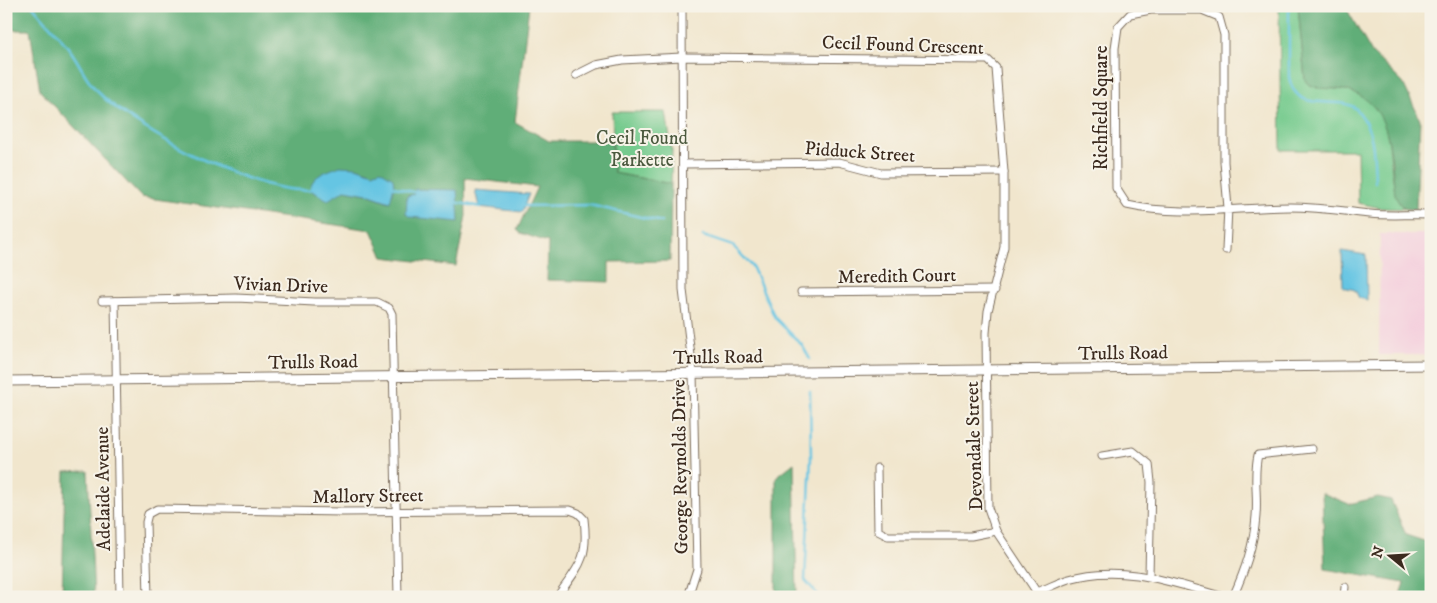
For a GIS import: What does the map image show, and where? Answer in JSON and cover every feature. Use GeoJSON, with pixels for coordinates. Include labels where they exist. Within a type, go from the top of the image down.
{"type":"FeatureCollection","features":[{"type":"Feature","properties":{"kind":"street","name":"George Reynolds Drive"},"geometry":{"type":"LineString","coordinates":[[682,6],[683,290],[693,372],[697,569],[688,597]]}},
{"type":"Feature","properties":{"kind":"street","name":"Richfield Square"},"geometry":{"type":"LineString","coordinates":[[1228,208],[1224,162],[1224,35],[1218,17],[1202,10],[1151,10],[1130,14],[1118,27],[1115,48],[1116,188],[1127,205],[1149,210],[1291,207],[1341,209],[1370,214],[1431,215]]}},
{"type":"Feature","properties":{"kind":"street","name":"Cecil Found Crescent"},"geometry":{"type":"LineString","coordinates":[[576,75],[596,65],[622,60],[682,57],[988,60],[996,68],[1004,172],[1004,247],[987,318],[987,369]]}},
{"type":"Feature","properties":{"kind":"street","name":"Pidduck Street"},"geometry":{"type":"LineString","coordinates":[[683,164],[839,162],[881,173],[1004,172]]}},
{"type":"Feature","properties":{"kind":"street"},"geometry":{"type":"LineString","coordinates":[[1226,250],[1228,208]]}},
{"type":"Feature","properties":{"kind":"street","name":"Meredith Court"},"geometry":{"type":"LineString","coordinates":[[801,292],[994,290]]}},
{"type":"Feature","properties":{"kind":"street","name":"Vivian Drive"},"geometry":{"type":"LineString","coordinates":[[102,301],[236,298],[384,304],[389,308],[392,314],[398,597]]}},
{"type":"Feature","properties":{"kind":"street","name":"Adelaide Avenue"},"geometry":{"type":"LineString","coordinates":[[115,301],[120,597]]}},
{"type":"Feature","properties":{"kind":"street","name":"Trulls Road"},"geometry":{"type":"LineString","coordinates":[[6,381],[1431,365]]}},
{"type":"Feature","properties":{"kind":"street","name":"Devondale Street"},"geometry":{"type":"LineString","coordinates":[[987,369],[988,508],[996,531],[1039,594]]}},
{"type":"Feature","properties":{"kind":"street"},"geometry":{"type":"LineString","coordinates":[[1233,597],[1249,560],[1257,515],[1254,470],[1258,454],[1312,449]]}},
{"type":"Feature","properties":{"kind":"street"},"geometry":{"type":"LineString","coordinates":[[1102,456],[1132,451],[1149,464],[1151,482],[1148,576]]}},
{"type":"Feature","properties":{"kind":"street"},"geometry":{"type":"LineString","coordinates":[[878,468],[878,531],[888,536],[971,536],[996,531]]}},
{"type":"Feature","properties":{"kind":"street","name":"Mallory Street"},"geometry":{"type":"LineString","coordinates":[[148,597],[146,522],[148,514],[157,509],[343,512],[396,510],[570,510],[578,513],[584,519],[586,544],[584,559],[558,597]]}},
{"type":"Feature","properties":{"kind":"street"},"geometry":{"type":"LineString","coordinates":[[1039,594],[1070,578],[1115,573],[1148,576],[1224,597]]}},
{"type":"Feature","properties":{"kind":"street"},"geometry":{"type":"LineString","coordinates":[[1344,597],[1345,587]]}},
{"type":"Feature","properties":{"kind":"shaded area"},"geometry":{"type":"Polygon","coordinates":[[[1380,234],[1431,234],[1431,355],[1379,355],[1380,234]]]}},
{"type":"Feature","properties":{"kind":"green space"},"geometry":{"type":"Polygon","coordinates":[[[6,6],[529,6],[515,122],[549,141],[612,141],[614,173],[671,184],[670,261],[609,262],[609,282],[547,280],[548,242],[520,233],[517,230],[537,187],[465,178],[466,216],[456,266],[383,257],[371,230],[141,197],[40,91],[30,30],[6,30],[6,6]],[[356,167],[345,190],[367,194],[389,202],[373,173],[356,167]]]}},
{"type":"Feature","properties":{"kind":"green space"},"geometry":{"type":"Polygon","coordinates":[[[1279,6],[1298,6],[1305,80],[1309,85],[1349,90],[1361,95],[1374,105],[1382,118],[1387,132],[1396,194],[1402,207],[1411,209],[1381,208],[1358,203],[1357,150],[1281,150],[1279,6]]]}},
{"type":"Feature","properties":{"kind":"green space"},"geometry":{"type":"Polygon","coordinates":[[[1298,6],[1345,6],[1372,53],[1403,83],[1420,119],[1416,209],[1403,206],[1395,195],[1392,161],[1385,128],[1379,114],[1369,102],[1355,94],[1337,89],[1315,87],[1305,80],[1298,6]]]}},
{"type":"Feature","properties":{"kind":"green space","name":"Cecil Found Parkette"},"geometry":{"type":"Polygon","coordinates":[[[612,112],[666,112],[672,151],[671,184],[614,173],[612,112]]]}},
{"type":"Feature","properties":{"kind":"green space"},"geometry":{"type":"Polygon","coordinates":[[[794,463],[797,597],[776,597],[776,477],[794,463]]]}},
{"type":"Feature","properties":{"kind":"green space"},"geometry":{"type":"Polygon","coordinates":[[[88,471],[94,597],[62,597],[65,472],[88,471]]]}},
{"type":"Feature","properties":{"kind":"green space"},"geometry":{"type":"Polygon","coordinates":[[[1322,493],[1349,504],[1378,497],[1391,500],[1406,535],[1427,542],[1431,552],[1429,597],[1399,597],[1404,583],[1325,569],[1322,493]]]}},
{"type":"Feature","properties":{"kind":"water"},"geometry":{"type":"Polygon","coordinates":[[[340,166],[356,167],[373,173],[380,170],[393,178],[394,186],[390,202],[367,194],[345,190],[328,200],[310,190],[313,181],[317,177],[340,166]]]}},
{"type":"Feature","properties":{"kind":"water"},"geometry":{"type":"Polygon","coordinates":[[[415,189],[457,190],[459,222],[410,217],[406,214],[407,196],[414,194],[415,189]]]}},
{"type":"Feature","properties":{"kind":"water"},"geometry":{"type":"Polygon","coordinates":[[[475,190],[529,194],[522,212],[479,207],[475,190]]]}},
{"type":"Feature","properties":{"kind":"water"},"geometry":{"type":"Polygon","coordinates":[[[1342,251],[1366,255],[1367,300],[1359,298],[1355,290],[1343,287],[1342,251]]]}},
{"type":"Feature","properties":{"kind":"waterway"},"geometry":{"type":"LineString","coordinates":[[33,6],[70,50],[95,89],[117,109],[141,125],[170,143],[233,173],[291,189],[313,189]]}},
{"type":"Feature","properties":{"kind":"waterway"},"geometry":{"type":"LineString","coordinates":[[1289,6],[1289,77],[1294,90],[1301,97],[1310,101],[1341,103],[1358,111],[1364,119],[1371,136],[1375,182]]}},
{"type":"Feature","properties":{"kind":"waterway"},"geometry":{"type":"LineString","coordinates":[[391,186],[417,193]]}},
{"type":"Feature","properties":{"kind":"waterway"},"geometry":{"type":"LineString","coordinates":[[454,202],[481,207]]}},
{"type":"Feature","properties":{"kind":"waterway"},"geometry":{"type":"LineString","coordinates":[[521,206],[590,205],[662,222]]}},
{"type":"Feature","properties":{"kind":"waterway"},"geometry":{"type":"LineString","coordinates":[[703,236],[733,246],[752,266],[775,318],[802,345],[810,359]]}},
{"type":"Feature","properties":{"kind":"waterway"},"geometry":{"type":"LineString","coordinates":[[810,391],[811,458],[805,580],[820,597]]}}]}
